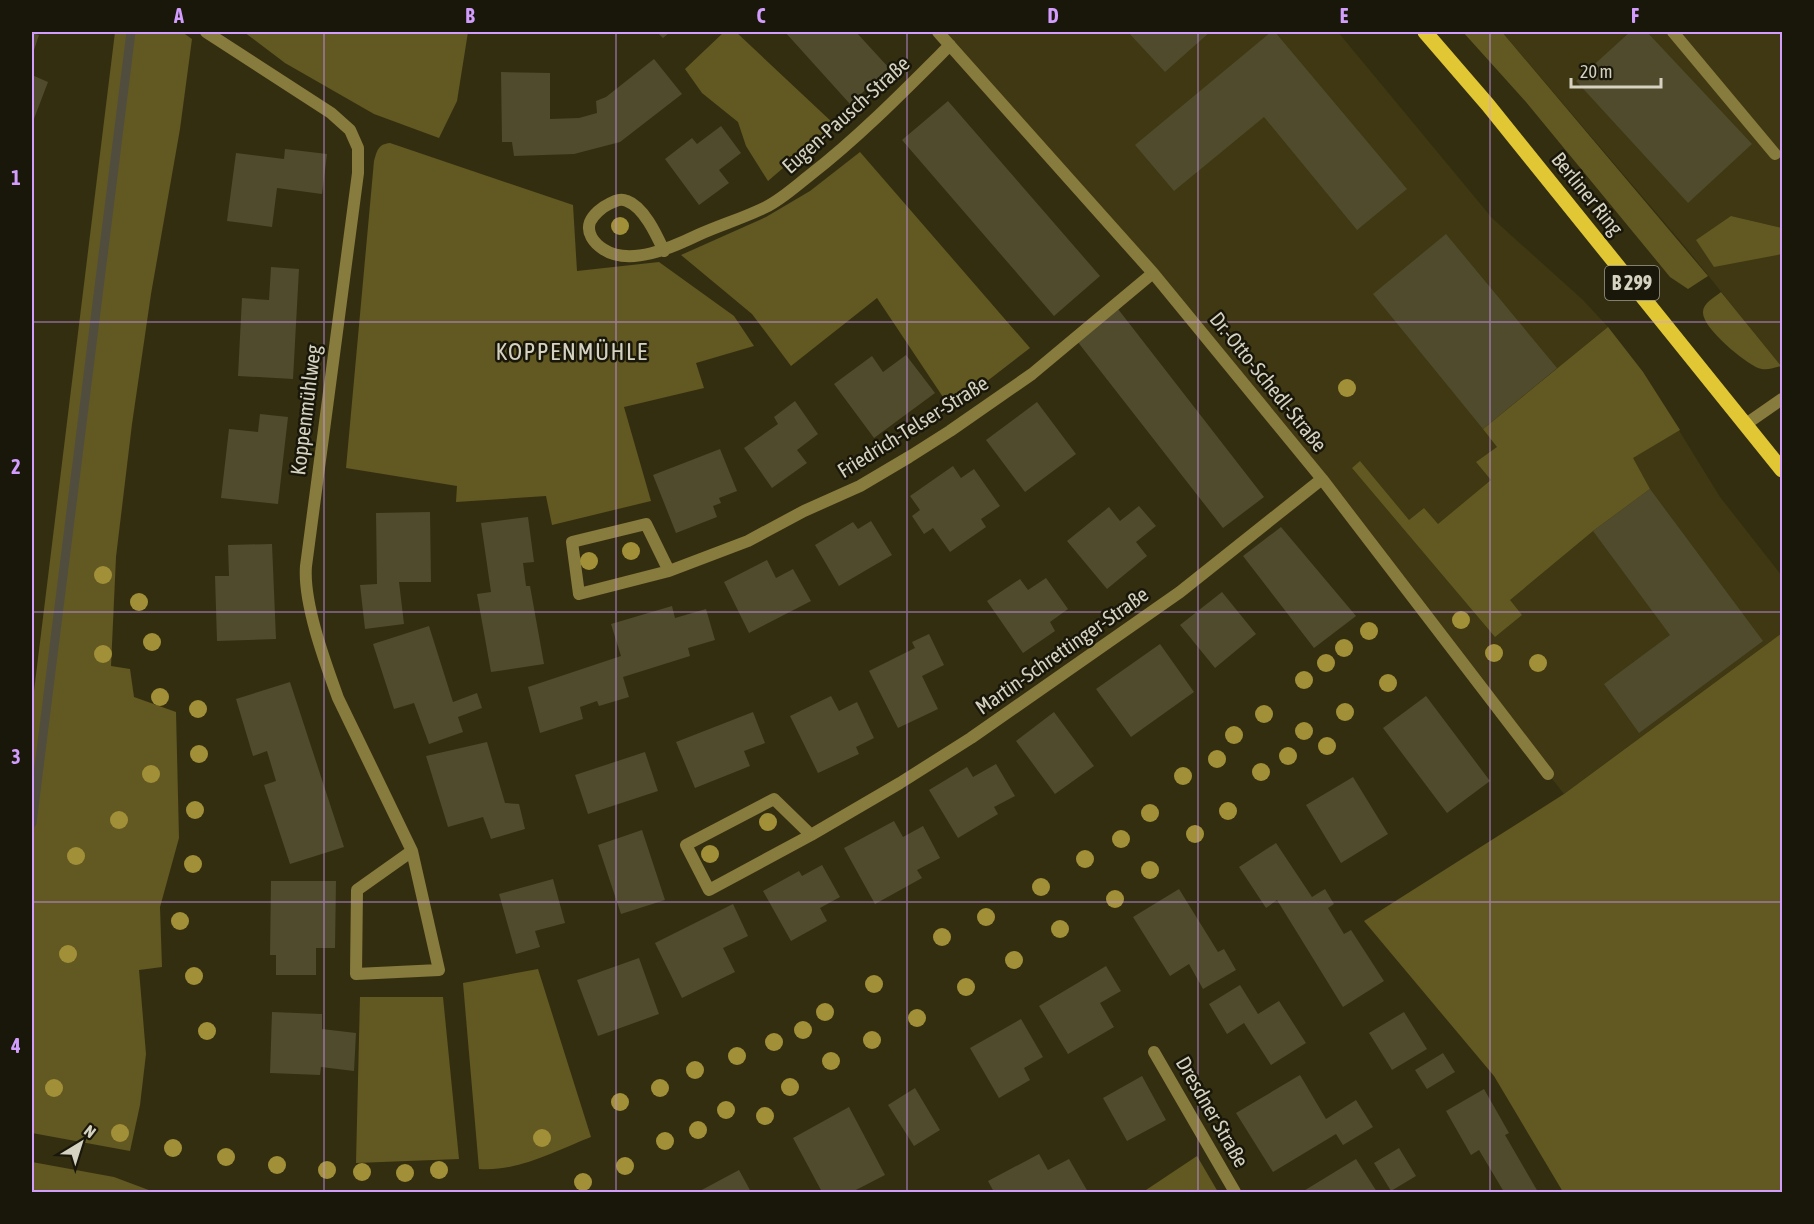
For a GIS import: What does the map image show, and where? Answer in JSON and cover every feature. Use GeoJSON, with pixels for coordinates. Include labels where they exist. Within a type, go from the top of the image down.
{"type":"FeatureCollection","features":[{"type":"Feature","properties":{"kind":"main road","name":"Berliner Ring"},"geometry":{"type":"LineString","coordinates":[[1425,32],[1488,105],[1746,424],[1780,462]]}},
{"type":"Feature","properties":{"kind":"street","name":"Koppenmühlweg"},"geometry":{"type":"LineString","coordinates":[[206,32],[331,113],[350,130],[358,148],[358,173],[305,578],[316,628],[338,699],[412,851],[439,970],[356,974],[357,890],[412,851]]}},
{"type":"Feature","properties":{"kind":"street","name":"Dr.-Otto-Schedl-Straße"},"geometry":{"type":"LineString","coordinates":[[938,32],[1153,273],[1322,479],[1548,774]]}},
{"type":"Feature","properties":{"kind":"street"},"geometry":{"type":"LineString","coordinates":[[1673,32],[1775,154]]}},
{"type":"Feature","properties":{"kind":"street","name":"Eugen-Pausch-Straße"},"geometry":{"type":"LineString","coordinates":[[664,251],[652,226],[638,209],[627,201],[617,200],[603,206],[591,220],[589,229],[593,240],[604,249],[619,255],[664,251],[766,207],[835,156],[950,45]]}},
{"type":"Feature","properties":{"kind":"street","name":"Friedrich-Telser-Straße"},"geometry":{"type":"LineString","coordinates":[[669,571],[646,524],[572,542],[579,594],[669,571],[757,537],[804,511],[860,486],[950,431],[1032,374],[1153,273]]}},
{"type":"Feature","properties":{"kind":"street"},"geometry":{"type":"LineString","coordinates":[[1746,424],[1782,399]]}},
{"type":"Feature","properties":{"kind":"street","name":"Martin-Schrettinger-Straße"},"geometry":{"type":"LineString","coordinates":[[811,835],[774,800],[686,846],[709,890],[811,835],[900,783],[1022,704],[1180,592],[1322,479]]}},
{"type":"Feature","properties":{"kind":"street","name":"Dresdner Straße"},"geometry":{"type":"LineString","coordinates":[[1154,1052],[1235,1192]]}},
{"type":"Feature","properties":{"kind":"shaded area"},"geometry":{"type":"Polygon","coordinates":[[[115,32],[182,32],[192,39],[180,129],[151,294],[116,557],[111,666],[130,669],[134,697],[176,712],[179,838],[160,907],[162,967],[139,970],[146,1054],[140,1105],[130,1151],[32,1133],[32,707],[115,32]]]}},
{"type":"Feature","properties":{"kind":"shaded area"},"geometry":{"type":"Polygon","coordinates":[[[244,32],[468,32],[457,101],[439,138],[374,114],[285,63],[244,32]]]}},
{"type":"Feature","properties":{"kind":"shaded area"},"geometry":{"type":"Polygon","coordinates":[[[724,32],[736,32],[834,124],[768,181],[746,146],[738,122],[702,93],[685,69],[724,32]]]}},
{"type":"Feature","properties":{"kind":"shaded area"},"geometry":{"type":"Polygon","coordinates":[[[938,32],[1338,32],[1492,218],[1583,300],[1608,327],[1643,372],[1720,497],[1782,576],[1782,633],[1564,794],[1153,273],[938,32]]]}},
{"type":"Feature","properties":{"kind":"shaded area"},"geometry":{"type":"Polygon","coordinates":[[[1463,32],[1502,32],[1708,276],[1688,289],[1670,277],[1526,102],[1463,32]]]}},
{"type":"Feature","properties":{"kind":"shaded area"},"geometry":{"type":"Polygon","coordinates":[[[1502,32],[1782,32],[1782,228],[1731,216],[1775,255],[1782,254],[1782,368],[1687,249],[1502,32]]]}},
{"type":"Feature","properties":{"kind":"shaded area"},"geometry":{"type":"Polygon","coordinates":[[[390,143],[573,205],[577,271],[659,262],[734,316],[754,346],[696,363],[704,388],[624,407],[651,501],[552,525],[546,496],[456,502],[457,486],[346,468],[374,161],[380,146],[390,143]]]}},
{"type":"Feature","properties":{"kind":"shaded area"},"geometry":{"type":"Polygon","coordinates":[[[860,152],[1030,348],[951,409],[877,298],[791,366],[752,314],[681,255],[766,217],[810,191],[860,152]]]}},
{"type":"Feature","properties":{"kind":"shaded area"},"geometry":{"type":"Polygon","coordinates":[[[1731,216],[1782,228],[1782,254],[1714,267],[1696,240],[1731,216]]]}},
{"type":"Feature","properties":{"kind":"shaded area"},"geometry":{"type":"Polygon","coordinates":[[[1721,292],[1781,366],[1764,369],[1752,365],[1734,352],[1709,327],[1703,312],[1705,306],[1721,292]]]}},
{"type":"Feature","properties":{"kind":"shaded area"},"geometry":{"type":"Polygon","coordinates":[[[1608,327],[1643,372],[1680,430],[1633,458],[1650,489],[1593,531],[1510,600],[1522,615],[1495,637],[1352,468],[1360,461],[1409,520],[1424,508],[1438,524],[1491,480],[1476,462],[1497,447],[1483,429],[1608,327]]]}},
{"type":"Feature","properties":{"kind":"shaded area"},"geometry":{"type":"Polygon","coordinates":[[[1782,633],[1782,1192],[1563,1192],[1494,1076],[1364,921],[1564,794],[1782,633]]]}},
{"type":"Feature","properties":{"kind":"shaded area"},"geometry":{"type":"Polygon","coordinates":[[[538,969],[591,1137],[522,1164],[479,1169],[463,983],[538,969]]]}},
{"type":"Feature","properties":{"kind":"shaded area"},"geometry":{"type":"Polygon","coordinates":[[[360,997],[443,997],[459,1159],[356,1163],[360,997]]]}},
{"type":"Feature","properties":{"kind":"shaded area"},"geometry":{"type":"Polygon","coordinates":[[[1197,1156],[1218,1192],[1143,1192],[1197,1156]]]}},
{"type":"Feature","properties":{"kind":"shaded area"},"geometry":{"type":"Polygon","coordinates":[[[32,1162],[114,1177],[154,1192],[32,1192],[32,1162]]]}},
{"type":"Feature","properties":{"kind":"building"},"geometry":{"type":"Polygon","coordinates":[[[657,32],[670,32],[663,38],[657,32]]]}},
{"type":"Feature","properties":{"kind":"building"},"geometry":{"type":"Polygon","coordinates":[[[785,32],[856,32],[889,68],[850,104],[785,32]]]}},
{"type":"Feature","properties":{"kind":"building"},"geometry":{"type":"Polygon","coordinates":[[[1128,32],[1210,32],[1165,72],[1128,32]]]}},
{"type":"Feature","properties":{"kind":"building"},"geometry":{"type":"Polygon","coordinates":[[[1271,32],[1275,32],[1407,189],[1357,230],[1264,117],[1174,191],[1135,145],[1271,32]]]}},
{"type":"Feature","properties":{"kind":"building"},"geometry":{"type":"Polygon","coordinates":[[[1630,32],[1647,32],[1752,144],[1688,203],[1576,81],[1630,32]]]}},
{"type":"Feature","properties":{"kind":"building"},"geometry":{"type":"Polygon","coordinates":[[[32,33],[39,35],[32,56],[32,33]]]}},
{"type":"Feature","properties":{"kind":"building"},"geometry":{"type":"Polygon","coordinates":[[[654,59],[682,94],[620,142],[574,154],[514,156],[512,142],[502,142],[501,72],[550,73],[550,119],[579,118],[597,113],[596,101],[606,97],[654,59]]]}},
{"type":"Feature","properties":{"kind":"building"},"geometry":{"type":"Polygon","coordinates":[[[32,75],[48,82],[32,124],[32,75]]]}},
{"type":"Feature","properties":{"kind":"building"},"geometry":{"type":"Polygon","coordinates":[[[948,101],[1100,276],[1054,316],[902,140],[948,101]]]}},
{"type":"Feature","properties":{"kind":"building"},"geometry":{"type":"Polygon","coordinates":[[[721,126],[741,153],[719,170],[729,183],[699,205],[665,159],[692,138],[697,144],[721,126]]]}},
{"type":"Feature","properties":{"kind":"building"},"geometry":{"type":"Polygon","coordinates":[[[285,149],[327,154],[322,194],[277,188],[272,227],[227,221],[236,153],[284,159],[285,149]]]}},
{"type":"Feature","properties":{"kind":"building"},"geometry":{"type":"Polygon","coordinates":[[[1446,234],[1557,368],[1483,429],[1373,294],[1446,234]]]}},
{"type":"Feature","properties":{"kind":"building"},"geometry":{"type":"Polygon","coordinates":[[[271,267],[299,269],[293,379],[238,376],[242,298],[269,300],[271,267]]]}},
{"type":"Feature","properties":{"kind":"building"},"geometry":{"type":"Polygon","coordinates":[[[1118,309],[1264,497],[1223,528],[1077,341],[1118,309]]]}},
{"type":"Feature","properties":{"kind":"building"},"geometry":{"type":"Polygon","coordinates":[[[906,355],[935,393],[874,438],[834,384],[872,356],[883,372],[906,355]]]}},
{"type":"Feature","properties":{"kind":"building"},"geometry":{"type":"Polygon","coordinates":[[[795,401],[818,434],[797,450],[807,463],[772,488],[744,448],[778,424],[774,417],[795,401]]]}},
{"type":"Feature","properties":{"kind":"building"},"geometry":{"type":"Polygon","coordinates":[[[1037,402],[1076,454],[1025,492],[986,440],[1037,402]]]}},
{"type":"Feature","properties":{"kind":"building"},"geometry":{"type":"Polygon","coordinates":[[[260,414],[288,417],[278,504],[221,498],[229,429],[258,432],[260,414]]]}},
{"type":"Feature","properties":{"kind":"building"},"geometry":{"type":"Polygon","coordinates":[[[720,449],[737,491],[719,498],[721,503],[713,506],[717,517],[676,533],[653,475],[720,449]]]}},
{"type":"Feature","properties":{"kind":"building"},"geometry":{"type":"Polygon","coordinates":[[[953,466],[961,478],[974,469],[1000,506],[981,519],[986,527],[950,552],[933,528],[924,534],[912,516],[920,510],[910,496],[953,466]]]}},
{"type":"Feature","properties":{"kind":"building"},"geometry":{"type":"Polygon","coordinates":[[[1650,489],[1763,641],[1639,733],[1604,684],[1670,635],[1593,531],[1650,489]]]}},
{"type":"Feature","properties":{"kind":"building"},"geometry":{"type":"Polygon","coordinates":[[[1139,506],[1156,526],[1136,542],[1147,556],[1107,589],[1067,541],[1109,507],[1120,521],[1139,506]]]}},
{"type":"Feature","properties":{"kind":"building"},"geometry":{"type":"Polygon","coordinates":[[[430,512],[431,582],[399,582],[404,624],[365,629],[360,585],[377,584],[376,513],[430,512]]]}},
{"type":"Feature","properties":{"kind":"building"},"geometry":{"type":"Polygon","coordinates":[[[528,517],[534,562],[523,563],[526,586],[530,586],[544,664],[491,672],[477,594],[491,592],[481,523],[528,517]]]}},
{"type":"Feature","properties":{"kind":"building"},"geometry":{"type":"Polygon","coordinates":[[[871,521],[892,555],[839,586],[815,545],[853,522],[858,529],[871,521]]]}},
{"type":"Feature","properties":{"kind":"building"},"geometry":{"type":"Polygon","coordinates":[[[1281,527],[1356,616],[1314,648],[1243,556],[1281,527]]]}},
{"type":"Feature","properties":{"kind":"building"},"geometry":{"type":"Polygon","coordinates":[[[272,544],[276,639],[217,641],[215,576],[229,576],[228,545],[272,544]]]}},
{"type":"Feature","properties":{"kind":"building"},"geometry":{"type":"Polygon","coordinates":[[[767,560],[776,578],[793,569],[811,601],[749,633],[724,582],[767,560]]]}},
{"type":"Feature","properties":{"kind":"building"},"geometry":{"type":"Polygon","coordinates":[[[1046,578],[1068,609],[1050,622],[1055,631],[1023,653],[987,601],[1020,579],[1028,590],[1046,578]]]}},
{"type":"Feature","properties":{"kind":"building"},"geometry":{"type":"Polygon","coordinates":[[[1222,592],[1256,634],[1215,668],[1180,625],[1222,592]]]}},
{"type":"Feature","properties":{"kind":"building"},"geometry":{"type":"Polygon","coordinates":[[[672,606],[675,618],[706,609],[715,640],[688,648],[690,656],[623,677],[629,697],[599,706],[597,701],[580,707],[583,719],[540,733],[528,687],[621,656],[611,624],[672,606]]]}},
{"type":"Feature","properties":{"kind":"building"},"geometry":{"type":"Polygon","coordinates":[[[429,626],[453,702],[477,693],[482,708],[458,717],[463,732],[429,744],[414,703],[394,709],[373,644],[429,626]]]}},
{"type":"Feature","properties":{"kind":"building"},"geometry":{"type":"Polygon","coordinates":[[[929,634],[944,665],[922,676],[938,709],[898,728],[869,671],[915,648],[912,642],[929,634]]]}},
{"type":"Feature","properties":{"kind":"building"},"geometry":{"type":"Polygon","coordinates":[[[1160,644],[1194,692],[1131,737],[1096,689],[1160,644]]]}},
{"type":"Feature","properties":{"kind":"building"},"geometry":{"type":"Polygon","coordinates":[[[290,682],[344,847],[290,864],[264,785],[276,781],[267,751],[253,756],[236,699],[290,682]]]}},
{"type":"Feature","properties":{"kind":"building"},"geometry":{"type":"Polygon","coordinates":[[[831,696],[839,711],[857,702],[874,738],[856,747],[859,754],[818,773],[790,716],[831,696]]]}},
{"type":"Feature","properties":{"kind":"building"},"geometry":{"type":"Polygon","coordinates":[[[1426,696],[1490,781],[1447,813],[1383,728],[1426,696]]]}},
{"type":"Feature","properties":{"kind":"building"},"geometry":{"type":"Polygon","coordinates":[[[753,712],[765,743],[744,751],[750,766],[695,788],[676,742],[753,712]]]}},
{"type":"Feature","properties":{"kind":"building"},"geometry":{"type":"Polygon","coordinates":[[[1054,712],[1094,766],[1055,794],[1016,741],[1054,712]]]}},
{"type":"Feature","properties":{"kind":"building"},"geometry":{"type":"Polygon","coordinates":[[[487,742],[505,803],[519,804],[525,829],[491,839],[483,817],[448,827],[426,756],[487,742]]]}},
{"type":"Feature","properties":{"kind":"building"},"geometry":{"type":"Polygon","coordinates":[[[645,752],[658,791],[588,814],[575,775],[645,752]]]}},
{"type":"Feature","properties":{"kind":"building"},"geometry":{"type":"Polygon","coordinates":[[[996,764],[1015,796],[994,807],[998,814],[958,838],[929,790],[967,767],[973,777],[996,764]]]}},
{"type":"Feature","properties":{"kind":"building"},"geometry":{"type":"Polygon","coordinates":[[[1353,777],[1388,834],[1341,863],[1306,805],[1353,777]]]}},
{"type":"Feature","properties":{"kind":"building"},"geometry":{"type":"Polygon","coordinates":[[[894,821],[903,837],[923,826],[940,858],[917,870],[922,878],[875,904],[844,848],[894,821]]]}},
{"type":"Feature","properties":{"kind":"building"},"geometry":{"type":"Polygon","coordinates":[[[642,830],[665,900],[621,914],[598,845],[642,830]]]}},
{"type":"Feature","properties":{"kind":"building"},"geometry":{"type":"Polygon","coordinates":[[[1276,843],[1312,897],[1325,889],[1334,904],[1328,908],[1344,934],[1351,930],[1384,981],[1343,1007],[1277,900],[1266,908],[1239,867],[1276,843]]]}},
{"type":"Feature","properties":{"kind":"building"},"geometry":{"type":"Polygon","coordinates":[[[822,865],[840,897],[820,908],[827,921],[791,941],[763,891],[799,871],[802,876],[822,865]]]}},
{"type":"Feature","properties":{"kind":"building"},"geometry":{"type":"Polygon","coordinates":[[[553,879],[565,923],[535,931],[540,947],[516,954],[499,894],[553,879]]]}},
{"type":"Feature","properties":{"kind":"building"},"geometry":{"type":"Polygon","coordinates":[[[271,881],[336,881],[335,948],[316,948],[316,975],[276,975],[276,955],[270,955],[271,881]]]}},
{"type":"Feature","properties":{"kind":"building"},"geometry":{"type":"Polygon","coordinates":[[[1179,889],[1218,952],[1224,949],[1236,970],[1203,989],[1189,964],[1170,976],[1133,917],[1179,889]]]}},
{"type":"Feature","properties":{"kind":"building"},"geometry":{"type":"Polygon","coordinates":[[[733,904],[748,936],[723,948],[735,972],[682,998],[655,943],[733,904]]]}},
{"type":"Feature","properties":{"kind":"building"},"geometry":{"type":"Polygon","coordinates":[[[639,958],[659,1014],[598,1036],[577,980],[639,958]]]}},
{"type":"Feature","properties":{"kind":"building"},"geometry":{"type":"Polygon","coordinates":[[[1106,966],[1121,991],[1100,1003],[1114,1027],[1068,1054],[1039,1006],[1106,966]]]}},
{"type":"Feature","properties":{"kind":"building"},"geometry":{"type":"Polygon","coordinates":[[[1240,985],[1258,1014],[1279,1001],[1306,1043],[1271,1065],[1244,1023],[1227,1034],[1209,1004],[1240,985]]]}},
{"type":"Feature","properties":{"kind":"building"},"geometry":{"type":"Polygon","coordinates":[[[272,1012],[322,1014],[322,1029],[356,1033],[354,1071],[321,1067],[320,1075],[270,1073],[272,1012]]]}},
{"type":"Feature","properties":{"kind":"building"},"geometry":{"type":"Polygon","coordinates":[[[1404,1012],[1427,1049],[1392,1070],[1369,1033],[1404,1012]]]}},
{"type":"Feature","properties":{"kind":"building"},"geometry":{"type":"Polygon","coordinates":[[[1021,1019],[1043,1057],[1024,1068],[1030,1080],[999,1098],[970,1048],[1021,1019]]]}},
{"type":"Feature","properties":{"kind":"building"},"geometry":{"type":"Polygon","coordinates":[[[1443,1053],[1455,1072],[1427,1089],[1415,1070],[1443,1053]]]}},
{"type":"Feature","properties":{"kind":"building"},"geometry":{"type":"Polygon","coordinates":[[[1300,1075],[1326,1119],[1356,1100],[1373,1127],[1343,1145],[1336,1134],[1273,1172],[1236,1113],[1300,1075]]]}},
{"type":"Feature","properties":{"kind":"building"},"geometry":{"type":"Polygon","coordinates":[[[1142,1076],[1166,1120],[1127,1141],[1103,1098],[1142,1076]]]}},
{"type":"Feature","properties":{"kind":"building"},"geometry":{"type":"Polygon","coordinates":[[[915,1088],[940,1130],[914,1146],[888,1105],[915,1088]]]}},
{"type":"Feature","properties":{"kind":"building"},"geometry":{"type":"Polygon","coordinates":[[[1484,1089],[1509,1133],[1505,1135],[1538,1192],[1504,1192],[1479,1150],[1471,1155],[1446,1111],[1484,1089]]]}},
{"type":"Feature","properties":{"kind":"building"},"geometry":{"type":"Polygon","coordinates":[[[849,1107],[885,1175],[852,1192],[822,1192],[793,1138],[849,1107]]]}},
{"type":"Feature","properties":{"kind":"building"},"geometry":{"type":"Polygon","coordinates":[[[1399,1148],[1416,1176],[1391,1191],[1374,1163],[1399,1148]]]}},
{"type":"Feature","properties":{"kind":"building"},"geometry":{"type":"Polygon","coordinates":[[[1039,1154],[1048,1170],[1069,1159],[1088,1192],[994,1192],[988,1181],[1039,1154]]]}},
{"type":"Feature","properties":{"kind":"building"},"geometry":{"type":"Polygon","coordinates":[[[1356,1159],[1377,1192],[1302,1192],[1356,1159]]]}},
{"type":"Feature","properties":{"kind":"building"},"geometry":{"type":"Polygon","coordinates":[[[739,1170],[751,1192],[698,1192],[739,1170]]]}},
{"type":"Feature","properties":{"kind":"waterway"},"geometry":{"type":"LineString","coordinates":[[32,823],[131,32]]}},
{"type":"Feature","properties":{"kind":"district","name":"KOPPENMÜHLE"},"geometry":{"type":"Point","coordinates":[572,352]}}]}
